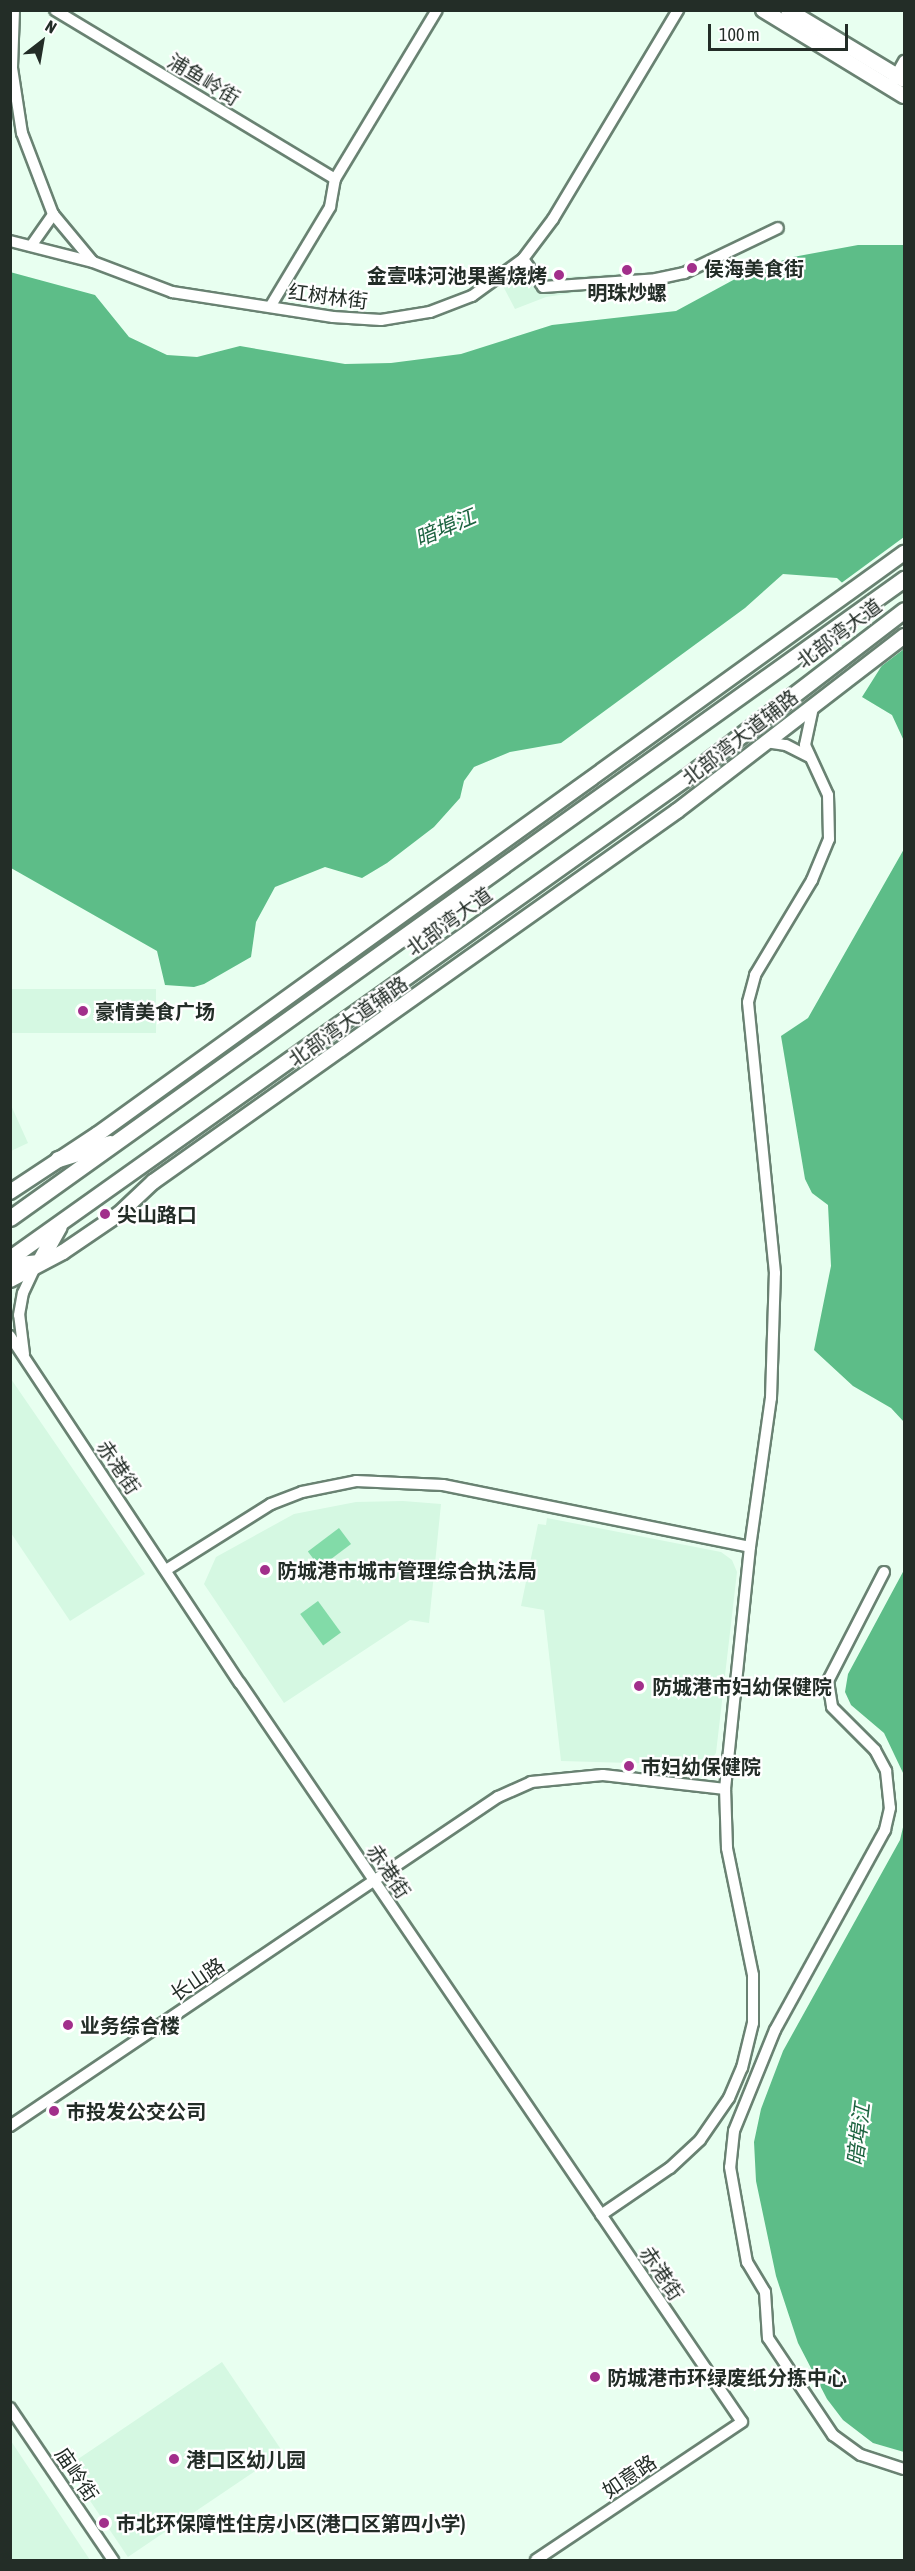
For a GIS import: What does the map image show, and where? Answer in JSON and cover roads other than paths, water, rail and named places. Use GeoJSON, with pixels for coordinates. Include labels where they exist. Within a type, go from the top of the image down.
{"type":"FeatureCollection","features":[{"type":"Feature","properties":{"kind":"highway","name":"北部湾大道"},"geometry":{"type":"LineString","coordinates":[[10,1218],[904,579]]}},
{"type":"Feature","properties":{"kind":"highway","name":"北部湾大道"},"geometry":{"type":"LineString","coordinates":[[10,1257],[674,786],[904,610]]}},
{"type":"Feature","properties":{"kind":"highway"},"geometry":{"type":"LineString","coordinates":[[58,1159],[121,1140]]}},
{"type":"Feature","properties":{"kind":"highway"},"geometry":{"type":"LineString","coordinates":[[10,1265],[39,1262],[62,1221]]}},
{"type":"Feature","properties":{"kind":"main road"},"geometry":{"type":"LineString","coordinates":[[763,10],[897,80]]}},
{"type":"Feature","properties":{"kind":"main road"},"geometry":{"type":"LineString","coordinates":[[788,10],[897,80],[904,96]]}},
{"type":"Feature","properties":{"kind":"main road"},"geometry":{"type":"LineString","coordinates":[[14,1188],[98,1134],[904,553]]}},
{"type":"Feature","properties":{"kind":"main road","name":"北部湾大道辅路"},"geometry":{"type":"LineString","coordinates":[[10,1280],[39,1262],[63,1252],[119,1214],[153,1182],[668,818],[814,703],[904,636]]}},
{"type":"Feature","properties":{"kind":"street"},"geometry":{"type":"LineString","coordinates":[[14,10],[12,68],[22,133],[53,214],[93,262]]}},
{"type":"Feature","properties":{"kind":"street","name":"浦鱼岭街"},"geometry":{"type":"LineString","coordinates":[[55,10],[335,179]]}},
{"type":"Feature","properties":{"kind":"street"},"geometry":{"type":"LineString","coordinates":[[270,307],[330,207],[335,179],[437,10]]}},
{"type":"Feature","properties":{"kind":"street","name":"红树林街"},"geometry":{"type":"LineString","coordinates":[[10,241],[93,262],[172,292],[270,307],[381,320],[430,312],[472,296],[523,259],[553,219],[678,10]]}},
{"type":"Feature","properties":{"kind":"street"},"geometry":{"type":"LineString","coordinates":[[897,80],[904,61]]}},
{"type":"Feature","properties":{"kind":"street"},"geometry":{"type":"LineString","coordinates":[[31,246],[53,214]]}},
{"type":"Feature","properties":{"kind":"street"},"geometry":{"type":"LineString","coordinates":[[523,259],[543,287],[656,279],[684,273],[778,228]]}},
{"type":"Feature","properties":{"kind":"street"},"geometry":{"type":"LineString","coordinates":[[601,2215],[670,2168],[700,2140],[729,2098],[742,2068],[753,2023],[753,1975],[727,1848],[725,1789],[750,1547],[771,1398],[775,1273],[748,1002],[755,975],[812,880],[829,839],[828,795],[808,756],[805,735],[814,703]]}},
{"type":"Feature","properties":{"kind":"street"},"geometry":{"type":"LineString","coordinates":[[766,742],[786,745],[808,756]]}},
{"type":"Feature","properties":{"kind":"street"},"geometry":{"type":"LineString","coordinates":[[25,1357],[19,1315],[23,1293],[39,1262]]}},
{"type":"Feature","properties":{"kind":"street","name":"赤港街"},"geometry":{"type":"LineString","coordinates":[[10,1336],[374,1881],[742,2422]]}},
{"type":"Feature","properties":{"kind":"street"},"geometry":{"type":"LineString","coordinates":[[10,1350],[25,1357]]}},
{"type":"Feature","properties":{"kind":"street"},"geometry":{"type":"LineString","coordinates":[[165,1570],[271,1504],[302,1492],[356,1481],[443,1485],[750,1547]]}},
{"type":"Feature","properties":{"kind":"street"},"geometry":{"type":"LineString","coordinates":[[884,1572],[830,1670],[828,1688],[832,1707],[874,1750],[886,1771],[890,1808],[885,1830],[776,2030],[734,2131],[730,2167],[747,2262],[765,2292],[765,2325],[773,2346],[833,2435],[861,2455],[904,2469]]}},
{"type":"Feature","properties":{"kind":"street","name":"长山路"},"geometry":{"type":"LineString","coordinates":[[10,2126],[498,1797],[531,1782],[603,1775],[725,1789]]}},
{"type":"Feature","properties":{"kind":"street","name":"庙岭街"},"geometry":{"type":"LineString","coordinates":[[10,2408],[113,2560]]}},
{"type":"Feature","properties":{"kind":"street","name":"如意路"},"geometry":{"type":"LineString","coordinates":[[536,2560],[742,2422]]}},
{"type":"Feature","properties":{"kind":"water","name":"暗埠江"},"geometry":{"type":"Polygon","coordinates":[[[858,245],[904,245],[904,741],[892,715],[862,697],[886,659],[888,626],[837,578],[783,574],[745,608],[561,743],[510,752],[474,767],[464,781],[460,798],[434,827],[387,863],[362,878],[325,867],[275,887],[256,922],[251,957],[204,984],[194,987],[165,985],[157,951],[11,868],[10,272],[95,295],[129,337],[167,355],[197,357],[240,346],[345,364],[391,363],[461,354],[552,325],[676,311],[748,272],[793,257],[858,245]]]}},
{"type":"Feature","properties":{"kind":"water"},"geometry":{"type":"Polygon","coordinates":[[[904,849],[904,1422],[891,1408],[853,1386],[814,1350],[831,1266],[828,1205],[812,1193],[805,1179],[781,1036],[808,1018],[904,849]]]}},
{"type":"Feature","properties":{"kind":"water"},"geometry":{"type":"Polygon","coordinates":[[[904,1570],[904,1775],[884,1733],[851,1705],[845,1692],[848,1674],[904,1570]]]}},
{"type":"Feature","properties":{"kind":"water","name":"暗埠江"},"geometry":{"type":"Polygon","coordinates":[[[904,1823],[904,2452],[873,2443],[843,2420],[827,2399],[798,2343],[776,2276],[756,2181],[754,2142],[761,2109],[783,2051],[900,1840],[904,1823]]]}},
{"type":"Feature","properties":{"kind":"place","name":"侯海美食街"},"geometry":{"type":"Point","coordinates":[692,268]}},
{"type":"Feature","properties":{"kind":"place","name":"明珠炒螺"},"geometry":{"type":"Point","coordinates":[627,270]}},
{"type":"Feature","properties":{"kind":"place","name":"金壹味河池果酱烧烤"},"geometry":{"type":"Point","coordinates":[559,275]}},
{"type":"Feature","properties":{"kind":"place","name":"豪情美食广场"},"geometry":{"type":"Point","coordinates":[83,1011]}},
{"type":"Feature","properties":{"kind":"place","name":"尖山路口"},"geometry":{"type":"Point","coordinates":[105,1214]}},
{"type":"Feature","properties":{"kind":"place","name":"防城港市城市管理综合执法局"},"geometry":{"type":"Point","coordinates":[265,1570]}},
{"type":"Feature","properties":{"kind":"place","name":"防城港市妇幼保健院"},"geometry":{"type":"Point","coordinates":[639,1686]}},
{"type":"Feature","properties":{"kind":"place","name":"巿妇幼保健院"},"geometry":{"type":"Point","coordinates":[629,1766]}},
{"type":"Feature","properties":{"kind":"place","name":"业务综合楼"},"geometry":{"type":"Point","coordinates":[68,2025]}},
{"type":"Feature","properties":{"kind":"place","name":"巿投发公交公司"},"geometry":{"type":"Point","coordinates":[54,2111]}},
{"type":"Feature","properties":{"kind":"place","name":"防城港市环绿废纸分拣中心"},"geometry":{"type":"Point","coordinates":[595,2377]}},
{"type":"Feature","properties":{"kind":"place","name":"港口区幼儿园"},"geometry":{"type":"Point","coordinates":[174,2459]}},
{"type":"Feature","properties":{"kind":"place","name":"巿北环保障性住房小区(港口区第四小学)"},"geometry":{"type":"Point","coordinates":[104,2523]}}]}
